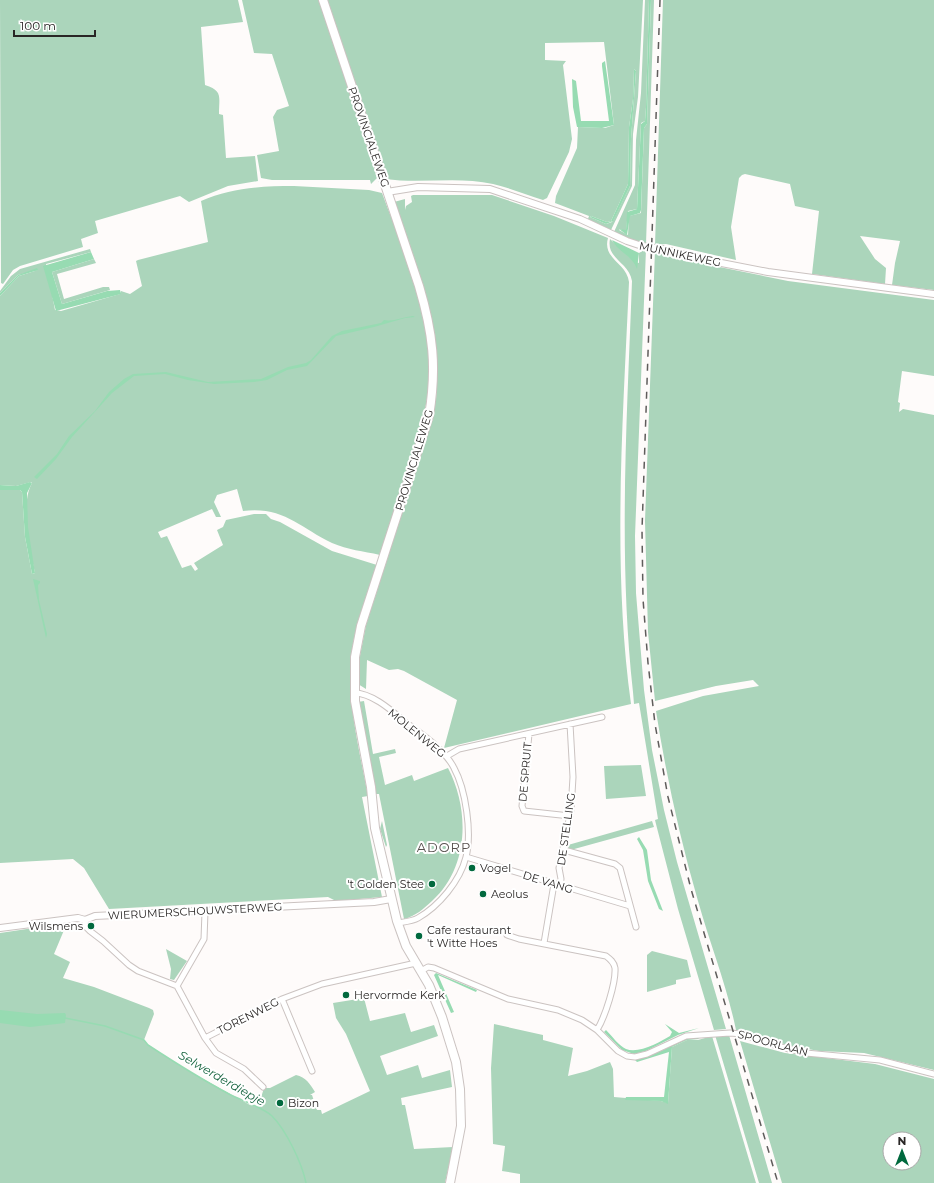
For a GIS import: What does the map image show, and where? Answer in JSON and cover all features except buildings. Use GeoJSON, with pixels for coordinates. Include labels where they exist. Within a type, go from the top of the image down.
{"type":"FeatureCollection","features":[{"type":"Feature","properties":{"kind":"main road","name":"PROVINCIALEWEG"},"geometry":{"type":"LineString","coordinates":[[322,0],[426,308],[431,335],[434,380],[429,416],[361,626],[355,657],[354,692],[371,787],[377,809],[380,842],[391,899],[406,946],[433,993],[446,1027],[456,1062],[460,1089],[461,1126],[450,1183]]}},
{"type":"Feature","properties":{"kind":"street","name":"MUNNIKEWEG"},"geometry":{"type":"LineString","coordinates":[[387,192],[418,188],[490,189],[580,219],[627,242],[642,246],[768,272],[934,294]]}},
{"type":"Feature","properties":{"kind":"street","name":"MOLENWEG"},"geometry":{"type":"LineString","coordinates":[[354,692],[366,695],[388,708],[447,756],[461,783],[466,807],[468,838],[466,857],[457,877],[437,904],[417,919],[398,924]]}},
{"type":"Feature","properties":{"kind":"street"},"geometry":{"type":"LineString","coordinates":[[447,756],[459,749],[602,717]]}},
{"type":"Feature","properties":{"kind":"street","name":"DE STELLING"},"geometry":{"type":"LineString","coordinates":[[560,885],[561,879],[559,868],[570,816],[573,778],[570,724]]}},
{"type":"Feature","properties":{"kind":"street","name":"DE SPRUIT"},"geometry":{"type":"LineString","coordinates":[[529,734],[522,806],[524,811],[570,816]]}},
{"type":"Feature","properties":{"kind":"street"},"geometry":{"type":"LineString","coordinates":[[564,850],[615,864],[620,868],[636,927]]}},
{"type":"Feature","properties":{"kind":"street","name":"DE VANG"},"geometry":{"type":"LineString","coordinates":[[466,857],[630,906]]}},
{"type":"Feature","properties":{"kind":"street"},"geometry":{"type":"LineString","coordinates":[[544,943],[554,884]]}},
{"type":"Feature","properties":{"kind":"street","name":"WIERUMERSCHOUWSTERWEG"},"geometry":{"type":"LineString","coordinates":[[0,928],[78,918],[85,920],[95,916],[196,911],[205,912],[211,910],[374,902],[391,899]]}},
{"type":"Feature","properties":{"kind":"street"},"geometry":{"type":"LineString","coordinates":[[85,920],[86,927],[104,941],[129,965],[138,971],[177,986],[204,939],[205,912]]}},
{"type":"Feature","properties":{"kind":"street"},"geometry":{"type":"LineString","coordinates":[[507,935],[519,939],[606,956],[612,960],[615,967],[612,988],[602,1023],[597,1030]]}},
{"type":"Feature","properties":{"kind":"street","name":"TORENWEG"},"geometry":{"type":"LineString","coordinates":[[177,986],[205,1038],[282,999],[326,982],[416,963]]}},
{"type":"Feature","properties":{"kind":"street","name":"SPOORLAAN"},"geometry":{"type":"LineString","coordinates":[[421,971],[428,967],[434,968],[508,999],[558,1010],[582,1020],[597,1030],[618,1051],[631,1056],[647,1054],[686,1036],[730,1033],[742,1034],[777,1046],[806,1053],[880,1060],[934,1074]]}},
{"type":"Feature","properties":{"kind":"street"},"geometry":{"type":"LineString","coordinates":[[282,999],[312,1070]]}},
{"type":"Feature","properties":{"kind":"street"},"geometry":{"type":"LineString","coordinates":[[205,1038],[216,1053],[244,1069],[263,1087]]}},
{"type":"Feature","properties":{"kind":"shaded area"},"geometry":{"type":"Polygon","coordinates":[[[0,0],[238,0],[243,22],[201,27],[205,85],[211,87],[219,95],[219,114],[223,115],[226,158],[255,156],[258,181],[228,186],[189,202],[180,196],[95,221],[98,233],[81,239],[83,247],[20,266],[13,270],[3,284],[1,283],[0,0]]]}},
{"type":"Feature","properties":{"kind":"shaded area"},"geometry":{"type":"Polygon","coordinates":[[[242,0],[320,0],[377,178],[371,184],[370,180],[272,180],[261,178],[257,155],[279,151],[273,117],[277,110],[289,106],[272,54],[254,53],[242,0]]]}},
{"type":"Feature","properties":{"kind":"shaded area"},"geometry":{"type":"Polygon","coordinates":[[[326,0],[643,0],[638,97],[633,134],[632,186],[611,230],[588,219],[589,216],[555,203],[556,196],[577,148],[578,127],[605,128],[614,125],[604,42],[545,43],[545,60],[566,61],[563,65],[572,139],[569,152],[547,198],[543,200],[493,184],[480,182],[385,179],[326,0]],[[634,69],[633,99],[629,127],[628,184],[611,221],[607,222],[591,216],[590,217],[606,224],[612,222],[630,186],[631,139],[636,71],[634,69]]]}},
{"type":"Feature","properties":{"kind":"shaded area"},"geometry":{"type":"Polygon","coordinates":[[[645,0],[649,0],[646,107],[645,121],[641,123],[637,209],[628,211],[626,230],[619,230],[628,235],[629,216],[641,213],[644,128],[647,124],[651,0],[654,0],[646,244],[629,239],[614,232],[635,185],[636,140],[641,93],[645,0]]]}},
{"type":"Feature","properties":{"kind":"shaded area"},"geometry":{"type":"Polygon","coordinates":[[[649,0],[651,0],[647,124],[644,128],[641,210],[640,213],[630,216],[627,235],[619,229],[626,230],[627,212],[637,209],[641,124],[645,121],[646,107],[649,0]]]}},
{"type":"Feature","properties":{"kind":"shaded area"},"geometry":{"type":"Polygon","coordinates":[[[663,0],[934,0],[934,290],[892,285],[900,241],[860,236],[875,259],[886,268],[885,284],[812,274],[819,211],[795,206],[790,184],[745,174],[739,178],[731,227],[736,260],[666,244],[655,245],[663,0]]]}},
{"type":"Feature","properties":{"kind":"shaded area"},"geometry":{"type":"Polygon","coordinates":[[[605,61],[614,125],[602,128],[577,127],[573,107],[572,79],[576,81],[581,121],[609,121],[602,66],[602,63],[605,61]]]}},
{"type":"Feature","properties":{"kind":"shaded area"},"geometry":{"type":"Polygon","coordinates":[[[634,69],[636,71],[631,139],[630,186],[613,221],[606,224],[590,217],[591,216],[607,222],[611,221],[628,184],[629,127],[633,99],[634,69]]]}},
{"type":"Feature","properties":{"kind":"shaded area"},"geometry":{"type":"Polygon","coordinates":[[[294,186],[369,190],[382,193],[412,272],[424,312],[430,353],[427,399],[416,442],[380,555],[350,549],[332,543],[290,519],[280,515],[257,510],[243,511],[237,489],[217,495],[214,502],[221,517],[216,517],[212,509],[158,532],[161,538],[167,536],[182,568],[191,565],[195,571],[198,569],[194,563],[223,545],[217,530],[223,527],[226,520],[254,514],[266,514],[271,519],[280,522],[332,551],[377,565],[356,628],[352,650],[351,687],[354,723],[368,796],[362,797],[382,897],[336,901],[328,897],[109,909],[84,868],[73,859],[0,863],[0,490],[20,490],[22,492],[25,537],[32,574],[35,573],[26,514],[28,492],[32,483],[16,486],[0,485],[0,296],[19,276],[38,270],[18,275],[0,293],[0,291],[11,276],[20,269],[90,249],[91,252],[46,264],[55,310],[61,311],[120,294],[121,291],[130,294],[142,286],[136,261],[208,242],[201,201],[224,193],[246,189],[294,186]]]}},
{"type":"Feature","properties":{"kind":"shaded area"},"geometry":{"type":"Polygon","coordinates":[[[492,195],[554,216],[608,238],[608,251],[624,270],[629,282],[622,440],[620,546],[625,652],[631,704],[444,748],[457,700],[404,671],[398,669],[389,670],[367,660],[366,689],[358,684],[358,666],[366,625],[422,451],[436,399],[437,384],[435,341],[394,202],[405,199],[405,210],[406,206],[412,202],[411,196],[492,195]]]}},
{"type":"Feature","properties":{"kind":"shaded area"},"geometry":{"type":"Polygon","coordinates":[[[610,239],[635,262],[639,263],[639,253],[646,249],[635,536],[636,593],[644,690],[652,750],[664,810],[677,862],[726,1029],[714,1030],[678,909],[655,820],[658,819],[639,703],[634,704],[628,641],[625,538],[626,435],[632,281],[627,269],[611,251],[610,239]]]}},
{"type":"Feature","properties":{"kind":"shaded area"},"geometry":{"type":"Polygon","coordinates":[[[612,240],[639,253],[637,269],[632,260],[618,248],[612,240]]]}},
{"type":"Feature","properties":{"kind":"shaded area"},"geometry":{"type":"Polygon","coordinates":[[[655,250],[664,251],[670,257],[788,281],[934,300],[934,376],[902,371],[898,402],[900,403],[899,412],[903,409],[934,415],[934,1070],[864,1053],[819,1051],[791,1046],[736,1030],[728,997],[691,878],[679,831],[656,711],[703,696],[759,686],[753,680],[716,686],[655,701],[648,632],[645,521],[655,250]]]}},
{"type":"Feature","properties":{"kind":"shaded area"},"geometry":{"type":"Polygon","coordinates":[[[91,252],[94,259],[52,272],[62,304],[107,291],[120,290],[121,294],[56,311],[43,266],[91,252]]]}},
{"type":"Feature","properties":{"kind":"shaded area"},"geometry":{"type":"Polygon","coordinates":[[[94,259],[96,263],[57,274],[64,299],[103,287],[109,287],[110,290],[62,304],[52,272],[94,259]]]}},
{"type":"Feature","properties":{"kind":"shaded area"},"geometry":{"type":"Polygon","coordinates":[[[37,268],[38,270],[19,276],[0,296],[0,293],[18,275],[37,268]]]}},
{"type":"Feature","properties":{"kind":"shaded area"},"geometry":{"type":"Polygon","coordinates":[[[413,316],[415,317],[405,318],[336,336],[307,366],[287,370],[267,380],[214,384],[188,380],[165,374],[134,376],[112,393],[72,437],[56,459],[37,479],[34,477],[57,454],[69,436],[95,411],[109,392],[124,379],[133,374],[166,372],[208,382],[261,379],[288,367],[306,363],[311,360],[332,336],[342,331],[381,323],[384,320],[394,320],[413,316]]]}},
{"type":"Feature","properties":{"kind":"shaded area"},"geometry":{"type":"Polygon","coordinates":[[[30,482],[32,483],[27,493],[28,527],[35,573],[32,574],[25,537],[22,492],[20,490],[0,490],[0,485],[16,486],[30,482]]]}},
{"type":"Feature","properties":{"kind":"shaded area"},"geometry":{"type":"Polygon","coordinates":[[[33,579],[40,581],[38,585],[39,600],[47,634],[46,638],[33,579]]]}},
{"type":"Feature","properties":{"kind":"shaded area"},"geometry":{"type":"Polygon","coordinates":[[[364,701],[373,754],[395,749],[396,753],[379,757],[385,785],[412,775],[414,781],[448,768],[455,784],[460,802],[462,838],[459,855],[453,872],[444,888],[432,901],[416,914],[404,919],[379,794],[375,794],[358,702],[364,701]]]}},
{"type":"Feature","properties":{"kind":"shaded area"},"geometry":{"type":"Polygon","coordinates":[[[641,765],[646,796],[606,799],[604,766],[641,765]]]}},
{"type":"Feature","properties":{"kind":"shaded area"},"geometry":{"type":"Polygon","coordinates":[[[382,821],[387,845],[386,847],[380,829],[382,821]]]}},
{"type":"Feature","properties":{"kind":"shaded area"},"geometry":{"type":"Polygon","coordinates":[[[652,821],[654,827],[567,851],[568,845],[652,821]]]}},
{"type":"Feature","properties":{"kind":"shaded area"},"geometry":{"type":"Polygon","coordinates":[[[639,837],[647,850],[651,880],[663,911],[659,909],[648,881],[643,850],[637,839],[639,837]]]}},
{"type":"Feature","properties":{"kind":"shaded area"},"geometry":{"type":"Polygon","coordinates":[[[67,923],[54,954],[70,962],[63,978],[94,987],[153,1010],[154,1014],[144,1040],[148,1045],[187,1070],[250,1105],[258,1107],[264,1088],[270,1088],[296,1075],[305,1079],[315,1092],[310,1095],[312,1095],[317,1110],[321,1110],[322,1114],[370,1091],[346,1034],[336,1018],[333,1003],[364,998],[370,1021],[405,1013],[411,1032],[434,1025],[438,1036],[380,1056],[387,1075],[418,1065],[422,1078],[450,1070],[452,1087],[401,1098],[402,1105],[405,1105],[414,1149],[453,1147],[445,1183],[0,1183],[0,933],[67,923]]]}},
{"type":"Feature","properties":{"kind":"shaded area"},"geometry":{"type":"Polygon","coordinates":[[[166,949],[187,961],[174,980],[170,979],[171,969],[166,949]]]}},
{"type":"Feature","properties":{"kind":"shaded area"},"geometry":{"type":"Polygon","coordinates":[[[652,951],[687,960],[691,977],[676,980],[676,984],[647,992],[647,955],[652,951]]]}},
{"type":"Feature","properties":{"kind":"shaded area"},"geometry":{"type":"Polygon","coordinates":[[[436,973],[477,990],[476,992],[438,975],[454,1012],[451,1013],[434,975],[436,973]]]}},
{"type":"Feature","properties":{"kind":"shaded area"},"geometry":{"type":"Polygon","coordinates":[[[0,1010],[37,1014],[65,1013],[65,1023],[30,1027],[0,1023],[0,1010]]]}},
{"type":"Feature","properties":{"kind":"shaded area"},"geometry":{"type":"Polygon","coordinates":[[[494,1024],[543,1035],[543,1040],[573,1048],[568,1076],[587,1071],[610,1062],[613,1069],[614,1097],[661,1101],[668,1103],[672,1047],[687,1040],[698,1040],[712,1036],[756,1183],[520,1183],[520,1174],[502,1171],[505,1146],[493,1144],[491,1068],[494,1024]]]}},
{"type":"Feature","properties":{"kind":"shaded area"},"geometry":{"type":"Polygon","coordinates":[[[665,1024],[679,1033],[699,1028],[678,1035],[646,1051],[634,1054],[622,1050],[604,1032],[606,1030],[623,1048],[637,1050],[649,1047],[670,1036],[672,1032],[665,1024]]]}},
{"type":"Feature","properties":{"kind":"shaded area"},"geometry":{"type":"Polygon","coordinates":[[[715,1035],[729,1035],[772,1183],[759,1183],[715,1035]]]}},
{"type":"Feature","properties":{"kind":"shaded area"},"geometry":{"type":"Polygon","coordinates":[[[688,1038],[699,1039],[687,1040],[672,1047],[668,1104],[661,1101],[625,1100],[626,1097],[664,1097],[669,1052],[637,1062],[635,1060],[654,1054],[688,1038]]]}},
{"type":"Feature","properties":{"kind":"shaded area"},"geometry":{"type":"Polygon","coordinates":[[[740,1041],[785,1053],[875,1064],[934,1079],[934,1183],[782,1183],[740,1041]]]}},
{"type":"Feature","properties":{"kind":"waterway","name":"Selwerderdiepje"},"geometry":{"type":"LineString","coordinates":[[65,1018],[105,1026],[144,1040],[148,1045],[198,1076],[229,1094],[268,1113],[283,1130],[293,1147],[306,1183]]}},
{"type":"Feature","properties":{"kind":"railway"},"geometry":{"type":"LineString","coordinates":[[660,0],[642,530],[643,599],[648,663],[655,724],[668,797],[691,889],[778,1183]]}},
{"type":"Feature","properties":{"kind":"place","name":"Vogel"},"geometry":{"type":"Point","coordinates":[472,868]}},
{"type":"Feature","properties":{"kind":"place","name":"'t Golden Stee"},"geometry":{"type":"Point","coordinates":[432,884]}},
{"type":"Feature","properties":{"kind":"place","name":"Aeolus"},"geometry":{"type":"Point","coordinates":[483,894]}},
{"type":"Feature","properties":{"kind":"place","name":"Wilsmens"},"geometry":{"type":"Point","coordinates":[91,926]}},
{"type":"Feature","properties":{"kind":"place","name":"Cafe restaurant 't Witte Hoes"},"geometry":{"type":"Point","coordinates":[419,936]}},
{"type":"Feature","properties":{"kind":"place","name":"Hervormde Kerk"},"geometry":{"type":"Point","coordinates":[346,995]}},
{"type":"Feature","properties":{"kind":"place","name":"Bizon"},"geometry":{"type":"Point","coordinates":[280,1103]}},
{"type":"Feature","properties":{"kind":"district","name":"ADORP"},"geometry":{"type":"Point","coordinates":[444,847]}}]}
